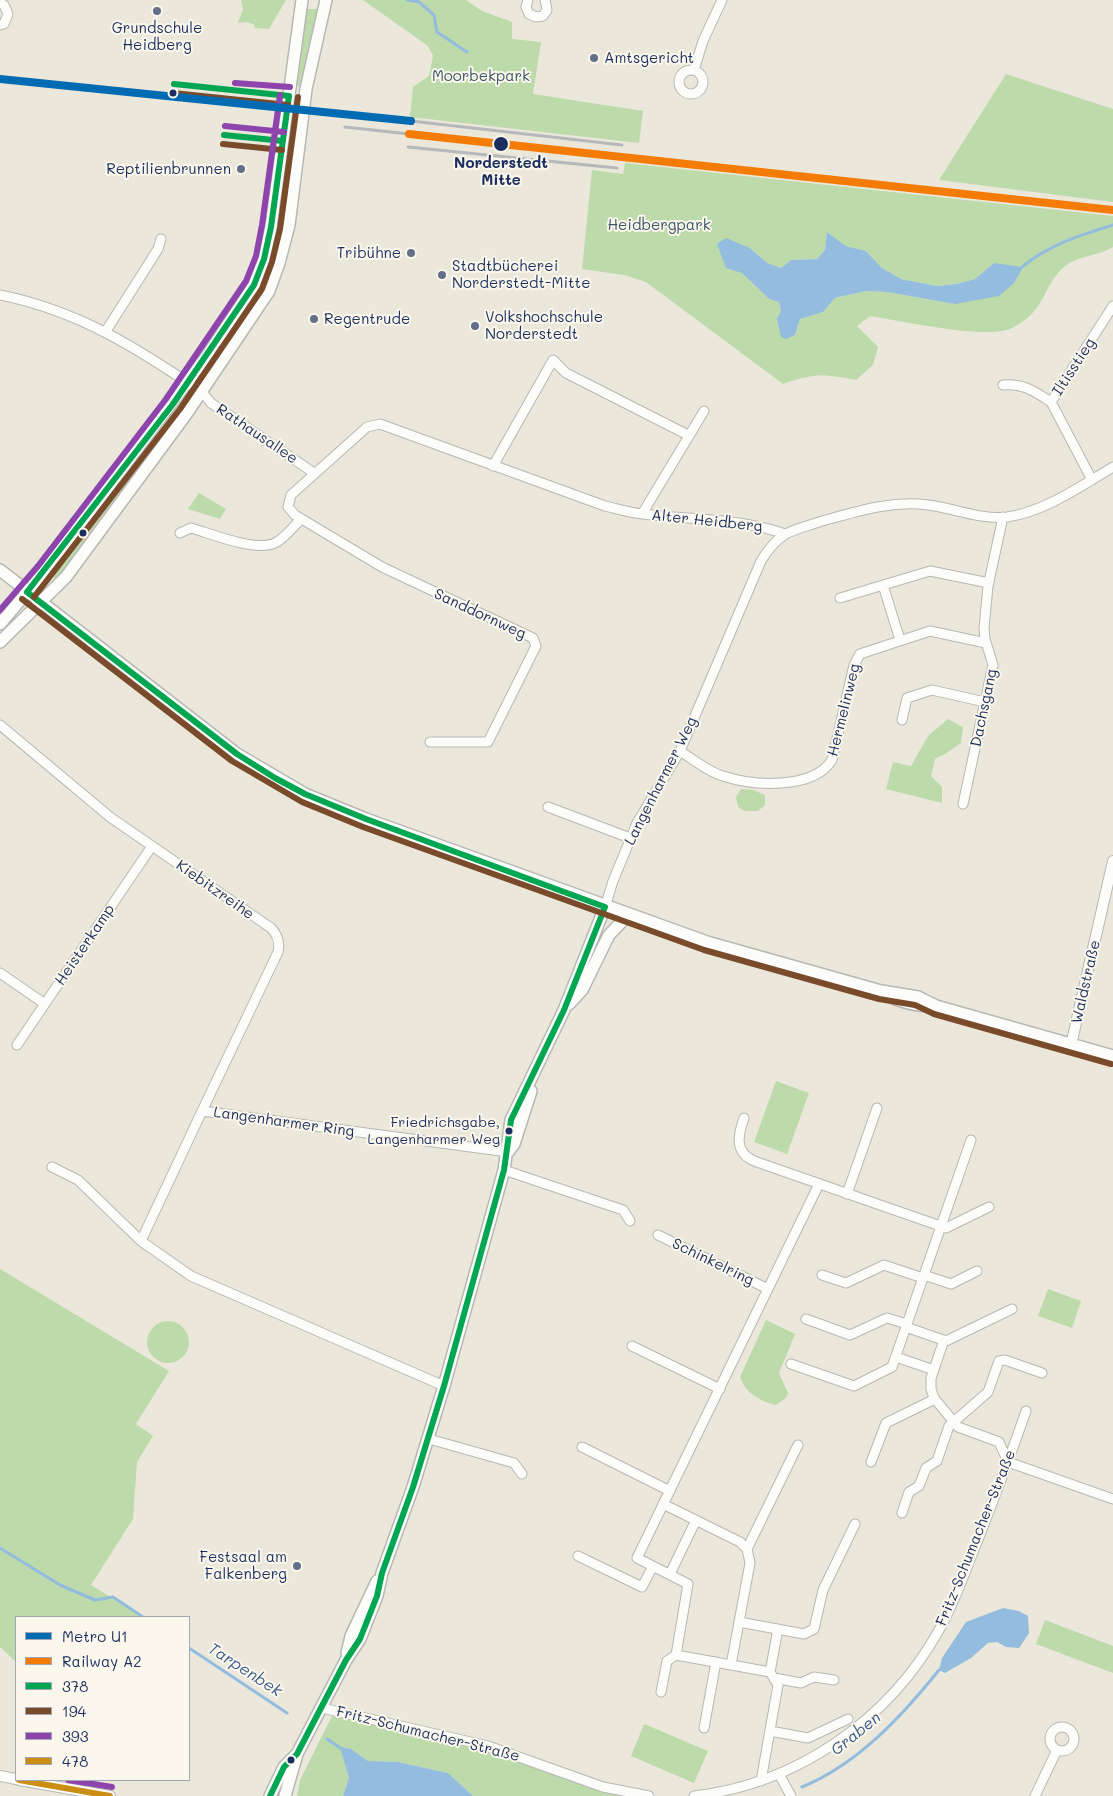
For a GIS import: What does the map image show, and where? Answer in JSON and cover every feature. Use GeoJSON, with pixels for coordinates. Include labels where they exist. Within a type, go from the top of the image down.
{"type":"FeatureCollection","features":[{"type":"Feature","properties":{"kind":"main road"},"geometry":{"type":"LineString","coordinates":[[0,624],[27,592],[188,382],[254,285],[264,259],[271,226],[302,0]]}},
{"type":"Feature","properties":{"kind":"main road","name":"Rathausallee"},"geometry":{"type":"LineString","coordinates":[[0,642],[66,577],[202,392],[269,290],[279,263],[288,225],[306,89],[326,0]]}},
{"type":"Feature","properties":{"kind":"main road"},"geometry":{"type":"LineString","coordinates":[[0,570],[237,754],[305,794],[366,819],[605,907],[733,951],[881,992],[898,1001],[917,1006],[936,1006],[1113,1056]]}},
{"type":"Feature","properties":{"kind":"main road","name":"Langenharmer Weg"},"geometry":{"type":"LineString","coordinates":[[285,1796],[297,1754],[346,1660],[351,1636],[370,1593],[382,1573],[428,1439],[504,1170],[511,1120],[533,1078],[564,1010],[605,907]]}},
{"type":"Feature","properties":{"kind":"main road","name":"Langenharmer Weg"},"geometry":{"type":"LineString","coordinates":[[564,1010],[582,990],[609,935],[628,915]]}},
{"type":"Feature","properties":{"kind":"main road","name":"Langenharmer Weg"},"geometry":{"type":"LineString","coordinates":[[270,1796],[284,1767],[297,1754]]}},
{"type":"Feature","properties":{"kind":"street"},"geometry":{"type":"LineString","coordinates":[[528,0],[526,7],[529,14],[536,17],[543,16],[548,10],[545,0]]}},
{"type":"Feature","properties":{"kind":"street"},"geometry":{"type":"LineString","coordinates":[[694,70],[703,41],[722,0]]}},
{"type":"Feature","properties":{"kind":"street"},"geometry":{"type":"LineString","coordinates":[[0,3],[4,4],[8,14],[4,24],[0,25]]}},
{"type":"Feature","properties":{"kind":"street"},"geometry":{"type":"LineString","coordinates":[[106,331],[158,249],[161,239]]}},
{"type":"Feature","properties":{"kind":"street","name":"Rathausallee"},"geometry":{"type":"LineString","coordinates":[[0,295],[61,312],[106,331],[188,382],[202,392],[211,403],[314,473]]}},
{"type":"Feature","properties":{"kind":"street","name":"Iltisstieg"},"geometry":{"type":"LineString","coordinates":[[1051,402],[1113,306]]}},
{"type":"Feature","properties":{"kind":"street"},"geometry":{"type":"LineString","coordinates":[[493,466],[553,360],[566,373],[688,435]]}},
{"type":"Feature","properties":{"kind":"street","name":"Iltisstieg"},"geometry":{"type":"LineString","coordinates":[[1003,385],[1017,384],[1029,388],[1051,402],[1092,480]]}},
{"type":"Feature","properties":{"kind":"street","name":"Alter Heidberg"},"geometry":{"type":"LineString","coordinates":[[642,514],[704,411]]}},
{"type":"Feature","properties":{"kind":"street","name":"Alter Heidberg"},"geometry":{"type":"LineString","coordinates":[[301,519],[288,507],[291,495],[367,427],[380,424],[605,506],[642,514],[766,527],[785,534]]}},
{"type":"Feature","properties":{"kind":"street"},"geometry":{"type":"LineString","coordinates":[[785,534],[866,509],[907,503],[1003,517],[1035,509],[1113,467]]}},
{"type":"Feature","properties":{"kind":"street","name":"Dachsgang"},"geometry":{"type":"LineString","coordinates":[[963,804],[993,663],[984,630],[989,583],[1003,517]]}},
{"type":"Feature","properties":{"kind":"street"},"geometry":{"type":"LineString","coordinates":[[180,533],[191,528],[248,544],[261,545],[276,543],[301,519]]}},
{"type":"Feature","properties":{"kind":"street","name":"Sanddornweg"},"geometry":{"type":"LineString","coordinates":[[301,519],[382,567],[534,638],[536,646],[488,742],[430,742]]}},
{"type":"Feature","properties":{"kind":"street","name":"Langenharmer Weg"},"geometry":{"type":"LineString","coordinates":[[605,907],[637,822],[680,750],[761,561],[775,542],[785,534]]}},
{"type":"Feature","properties":{"kind":"street"},"geometry":{"type":"LineString","coordinates":[[840,598],[930,571],[989,583]]}},
{"type":"Feature","properties":{"kind":"street"},"geometry":{"type":"LineString","coordinates":[[883,585],[900,640]]}},
{"type":"Feature","properties":{"kind":"street","name":"Hermelinweg"},"geometry":{"type":"LineString","coordinates":[[680,750],[720,775],[748,782],[761,784],[810,778],[828,766],[832,760],[857,658],[865,651],[932,631],[986,643]]}},
{"type":"Feature","properties":{"kind":"street"},"geometry":{"type":"LineString","coordinates":[[902,720],[906,698],[932,690],[985,702]]}},
{"type":"Feature","properties":{"kind":"street","name":"Kiebitzreihe"},"geometry":{"type":"LineString","coordinates":[[0,725],[110,817],[271,928],[278,940],[277,954],[202,1111]]}},
{"type":"Feature","properties":{"kind":"street"},"geometry":{"type":"LineString","coordinates":[[548,807],[630,838]]}},
{"type":"Feature","properties":{"kind":"street","name":"Heisterkamp"},"geometry":{"type":"LineString","coordinates":[[17,1045],[152,846]]}},
{"type":"Feature","properties":{"kind":"street","name":"Waldstraße"},"geometry":{"type":"LineString","coordinates":[[1071,1045],[1113,861]]}},
{"type":"Feature","properties":{"kind":"street"},"geometry":{"type":"LineString","coordinates":[[0,973],[45,1004]]}},
{"type":"Feature","properties":{"kind":"street"},"geometry":{"type":"LineString","coordinates":[[847,1194],[877,1108]]}},
{"type":"Feature","properties":{"kind":"street","name":"Langenharmer Ring"},"geometry":{"type":"LineString","coordinates":[[141,1241],[202,1111],[508,1152]]}},
{"type":"Feature","properties":{"kind":"street"},"geometry":{"type":"LineString","coordinates":[[744,1118],[738,1141],[746,1156],[754,1162],[946,1228],[989,1207]]}},
{"type":"Feature","properties":{"kind":"street"},"geometry":{"type":"LineString","coordinates":[[791,1364],[854,1386],[891,1368],[971,1140]]}},
{"type":"Feature","properties":{"kind":"street"},"geometry":{"type":"LineString","coordinates":[[52,1167],[70,1174],[82,1183],[141,1241],[176,1267],[214,1287],[444,1386]]}},
{"type":"Feature","properties":{"kind":"street"},"geometry":{"type":"LineString","coordinates":[[504,1170],[623,1210],[630,1221]]}},
{"type":"Feature","properties":{"kind":"street","name":"Schinkelring"},"geometry":{"type":"LineString","coordinates":[[661,1692],[667,1661],[676,1655],[688,1585],[637,1558],[819,1184]]}},
{"type":"Feature","properties":{"kind":"street","name":"Schinkelring"},"geometry":{"type":"LineString","coordinates":[[658,1234],[768,1289]]}},
{"type":"Feature","properties":{"kind":"street"},"geometry":{"type":"LineString","coordinates":[[822,1275],[847,1283],[885,1265],[951,1284],[977,1271]]}},
{"type":"Feature","properties":{"kind":"street"},"geometry":{"type":"LineString","coordinates":[[806,1320],[850,1335],[887,1318],[944,1340],[1012,1309]]}},
{"type":"Feature","properties":{"kind":"street"},"geometry":{"type":"LineString","coordinates":[[944,1340],[930,1387],[935,1399],[953,1422],[960,1428],[999,1442],[1008,1462],[1113,1499]]}},
{"type":"Feature","properties":{"kind":"street"},"geometry":{"type":"LineString","coordinates":[[632,1346],[720,1389]]}},
{"type":"Feature","properties":{"kind":"street"},"geometry":{"type":"LineString","coordinates":[[896,1357],[934,1370]]}},
{"type":"Feature","properties":{"kind":"street"},"geometry":{"type":"LineString","coordinates":[[902,1513],[909,1492],[919,1486],[926,1467],[937,1461],[948,1427],[988,1392],[1000,1360],[1042,1373]]}},
{"type":"Feature","properties":{"kind":"street"},"geometry":{"type":"LineString","coordinates":[[871,1462],[886,1423],[935,1399]]}},
{"type":"Feature","properties":{"kind":"street","name":"Fritz-Schumacher-Straße"},"geometry":{"type":"LineString","coordinates":[[694,1796],[722,1792],[779,1774],[823,1751],[862,1723],[892,1695],[918,1663],[949,1610],[1008,1462],[1026,1411]]}},
{"type":"Feature","properties":{"kind":"street"},"geometry":{"type":"LineString","coordinates":[[428,1439],[514,1463],[522,1474]]}},
{"type":"Feature","properties":{"kind":"street"},"geometry":{"type":"LineString","coordinates":[[747,1549],[798,1445]]}},
{"type":"Feature","properties":{"kind":"street"},"geometry":{"type":"LineString","coordinates":[[582,1447],[670,1490]]}},
{"type":"Feature","properties":{"kind":"street"},"geometry":{"type":"LineString","coordinates":[[664,1504],[740,1542],[747,1549],[750,1559],[731,1665]]}},
{"type":"Feature","properties":{"kind":"street"},"geometry":{"type":"LineString","coordinates":[[670,1574],[696,1520]]}},
{"type":"Feature","properties":{"kind":"street"},"geometry":{"type":"LineString","coordinates":[[739,1622],[805,1634],[815,1628],[823,1590],[855,1524]]}},
{"type":"Feature","properties":{"kind":"street"},"geometry":{"type":"LineString","coordinates":[[578,1556],[642,1587],[653,1566]]}},
{"type":"Feature","properties":{"kind":"street"},"geometry":{"type":"LineString","coordinates":[[761,1781],[778,1686],[772,1675],[778,1629]]}},
{"type":"Feature","properties":{"kind":"street"},"geometry":{"type":"LineString","coordinates":[[676,1655],[731,1665],[801,1683],[814,1677],[834,1680]]}},
{"type":"Feature","properties":{"kind":"street"},"geometry":{"type":"LineString","coordinates":[[704,1728],[716,1662]]}},
{"type":"Feature","properties":{"kind":"street","name":"Fritz-Schumacher-Straße"},"geometry":{"type":"LineString","coordinates":[[322,1708],[488,1746],[603,1787],[649,1796]]}},
{"type":"Feature","properties":{"kind":"street"},"geometry":{"type":"LineString","coordinates":[[770,1731],[809,1738],[848,1719]]}},
{"type":"Feature","properties":{"kind":"street"},"geometry":{"type":"LineString","coordinates":[[1035,1796],[1057,1750]]}},
{"type":"Feature","properties":{"kind":"street"},"geometry":{"type":"LineString","coordinates":[[779,1774],[791,1796]]}},
{"type":"Feature","properties":{"kind":"street"},"geometry":{"type":"LineString","coordinates":[[0,1776],[15,1780]]}},
{"type":"Feature","properties":{"kind":"street"},"geometry":{"type":"LineString","coordinates":[[23,1781],[110,1796]]}},
{"type":"Feature","properties":{"kind":"green space"},"geometry":{"type":"Polygon","coordinates":[[[241,0],[286,0],[269,29],[254,28],[255,25],[247,22],[238,23],[243,9],[241,0]]]}},
{"type":"Feature","properties":{"kind":"green space","name":"Moorbekpark"},"geometry":{"type":"Polygon","coordinates":[[[363,0],[466,0],[482,11],[512,22],[512,39],[541,42],[533,94],[643,111],[639,143],[410,117],[413,87],[429,76],[433,56],[428,46],[363,0]]]}},
{"type":"Feature","properties":{"kind":"green space"},"geometry":{"type":"Polygon","coordinates":[[[308,9],[317,9],[317,14],[305,79],[298,87],[296,85],[305,13],[308,9]]]}},
{"type":"Feature","properties":{"kind":"green space"},"geometry":{"type":"Polygon","coordinates":[[[1006,74],[1113,109],[1113,202],[939,180],[1006,74]]]}},
{"type":"Feature","properties":{"kind":"green space","name":"Heidbergpark"},"geometry":{"type":"Polygon","coordinates":[[[625,163],[1113,216],[1113,247],[1069,263],[1053,279],[1032,314],[1011,328],[994,332],[978,332],[920,325],[870,316],[857,326],[878,347],[873,365],[856,380],[812,376],[783,384],[646,282],[624,275],[582,269],[592,170],[623,174],[625,163]],[[827,232],[825,250],[817,259],[791,260],[781,268],[767,263],[750,248],[742,273],[769,299],[779,302],[781,311],[795,335],[800,319],[823,312],[835,298],[866,291],[887,292],[955,304],[994,263],[975,279],[957,284],[937,286],[901,279],[882,268],[866,251],[846,246],[827,232]]]}},
{"type":"Feature","properties":{"kind":"green space"},"geometry":{"type":"Polygon","coordinates":[[[286,182],[288,199],[272,278],[264,275],[271,253],[286,182]]]}},
{"type":"Feature","properties":{"kind":"green space"},"geometry":{"type":"Polygon","coordinates":[[[262,283],[268,286],[218,363],[213,360],[262,283]]]}},
{"type":"Feature","properties":{"kind":"green space"},"geometry":{"type":"Polygon","coordinates":[[[176,409],[181,413],[59,581],[52,576],[176,409]]]}},
{"type":"Feature","properties":{"kind":"green space"},"geometry":{"type":"Polygon","coordinates":[[[199,493],[226,509],[220,519],[188,509],[199,493]]]}},
{"type":"Feature","properties":{"kind":"green space"},"geometry":{"type":"Polygon","coordinates":[[[948,719],[963,727],[961,743],[935,759],[931,776],[942,787],[942,803],[886,789],[893,762],[911,766],[928,736],[948,719]]]}},
{"type":"Feature","properties":{"kind":"green space"},"geometry":{"type":"Polygon","coordinates":[[[741,789],[753,790],[765,795],[765,805],[758,811],[745,811],[738,807],[736,797],[741,789]]]}},
{"type":"Feature","properties":{"kind":"green space"},"geometry":{"type":"Polygon","coordinates":[[[776,1081],[809,1093],[787,1154],[754,1142],[776,1081]]]}},
{"type":"Feature","properties":{"kind":"green space"},"geometry":{"type":"Polygon","coordinates":[[[0,1269],[169,1371],[136,1424],[153,1436],[137,1462],[133,1519],[91,1585],[141,1616],[15,1616],[15,1661],[0,1647],[0,1269]]]}},
{"type":"Feature","properties":{"kind":"green space"},"geometry":{"type":"Polygon","coordinates":[[[1048,1289],[1081,1301],[1072,1328],[1038,1316],[1048,1289]]]}},
{"type":"Feature","properties":{"kind":"green space"},"geometry":{"type":"Polygon","coordinates":[[[766,1320],[795,1334],[779,1373],[788,1393],[786,1398],[776,1405],[754,1396],[745,1388],[740,1377],[766,1320]]]}},
{"type":"Feature","properties":{"kind":"green space"},"geometry":{"type":"Polygon","coordinates":[[[164,1321],[172,1321],[183,1327],[189,1342],[183,1357],[172,1363],[164,1363],[153,1357],[147,1346],[147,1338],[153,1327],[164,1321]]]}},
{"type":"Feature","properties":{"kind":"green space"},"geometry":{"type":"Polygon","coordinates":[[[1045,1620],[1113,1646],[1113,1673],[1036,1644],[1045,1620]]]}},
{"type":"Feature","properties":{"kind":"green space"},"geometry":{"type":"Polygon","coordinates":[[[332,1716],[493,1752],[619,1796],[473,1796],[448,1773],[398,1762],[368,1761],[351,1749],[341,1748],[349,1778],[343,1796],[297,1796],[300,1780],[332,1716]]]}},
{"type":"Feature","properties":{"kind":"green space"},"geometry":{"type":"Polygon","coordinates":[[[644,1724],[708,1751],[694,1783],[631,1756],[644,1724]]]}},
{"type":"Feature","properties":{"kind":"water"},"geometry":{"type":"Polygon","coordinates":[[[827,232],[846,246],[866,251],[882,268],[901,279],[937,286],[957,284],[975,279],[994,263],[1022,267],[1022,269],[1014,283],[999,296],[955,304],[887,292],[866,291],[835,298],[823,312],[800,319],[795,335],[786,339],[781,337],[777,319],[781,311],[779,302],[769,299],[742,273],[726,268],[717,244],[726,238],[750,248],[767,263],[781,268],[791,260],[817,259],[825,250],[827,232]]]}},
{"type":"Feature","properties":{"kind":"water"},"geometry":{"type":"Polygon","coordinates":[[[1003,1608],[1019,1611],[1028,1616],[1029,1633],[1019,1648],[1006,1647],[997,1642],[988,1643],[971,1658],[945,1673],[939,1670],[942,1658],[966,1622],[1003,1608]]]}},
{"type":"Feature","properties":{"kind":"water"},"geometry":{"type":"Polygon","coordinates":[[[340,1747],[351,1749],[368,1761],[398,1762],[448,1773],[473,1796],[343,1796],[349,1778],[340,1747]]]}},
{"type":"Feature","properties":{"kind":"waterway"},"geometry":{"type":"LineString","coordinates":[[407,0],[419,2],[434,15],[437,32],[467,52]]}},
{"type":"Feature","properties":{"kind":"waterway"},"geometry":{"type":"LineString","coordinates":[[1022,267],[1054,247],[1113,225]]}},
{"type":"Feature","properties":{"kind":"waterway","name":"Tarpenbek"},"geometry":{"type":"LineString","coordinates":[[0,1548],[60,1585],[95,1600],[113,1597],[142,1616]]}},
{"type":"Feature","properties":{"kind":"waterway","name":"Tarpenbek"},"geometry":{"type":"LineString","coordinates":[[190,1649],[287,1713]]}},
{"type":"Feature","properties":{"kind":"waterway","name":"Graben"},"geometry":{"type":"LineString","coordinates":[[802,1787],[842,1765],[878,1737],[939,1670]]}},
{"type":"Feature","properties":{"kind":"waterway","name":"Tarpenbek"},"geometry":{"type":"LineString","coordinates":[[327,1739],[342,1749]]}},
{"type":"Feature","properties":{"kind":"railway"},"geometry":{"type":"LineString","coordinates":[[411,121],[622,145]]}},
{"type":"Feature","properties":{"kind":"railway"},"geometry":{"type":"LineString","coordinates":[[345,127],[409,134]]}},
{"type":"Feature","properties":{"kind":"railway"},"geometry":{"type":"LineString","coordinates":[[408,147],[617,168]]}},
{"type":"Feature","properties":{"kind":"metro line","name":"U1"},"geometry":{"type":"LineString","coordinates":[[0,79],[411,121]]}},
{"type":"Feature","properties":{"kind":"rail line","name":"A2"},"geometry":{"type":"LineString","coordinates":[[409,134],[1113,210]]}},
{"type":"Feature","properties":{"kind":"transit line","name":"393"},"geometry":{"type":"LineString","coordinates":[[235,83],[290,87]]}},
{"type":"Feature","properties":{"kind":"transit line","name":"378"},"geometry":{"type":"LineString","coordinates":[[174,84],[289,96]]}},
{"type":"Feature","properties":{"kind":"transit line","name":"194"},"geometry":{"type":"LineString","coordinates":[[173,93],[288,105]]}},
{"type":"Feature","properties":{"kind":"transit line","name":"393"},"geometry":{"type":"LineString","coordinates":[[0,610],[38,566],[166,399],[246,281],[256,256],[262,225],[280,95]]}},
{"type":"Feature","properties":{"kind":"transit line","name":"378"},"geometry":{"type":"LineString","coordinates":[[27,592],[173,404],[254,285],[264,259],[271,227],[289,96]]}},
{"type":"Feature","properties":{"kind":"transit line","name":"194"},"geometry":{"type":"LineString","coordinates":[[34,597],[180,409],[262,289],[272,262],[280,229],[298,97]]}},
{"type":"Feature","properties":{"kind":"transit line","name":"393"},"geometry":{"type":"LineString","coordinates":[[225,126],[284,132]]}},
{"type":"Feature","properties":{"kind":"transit line","name":"378"},"geometry":{"type":"LineString","coordinates":[[224,135],[283,141]]}},
{"type":"Feature","properties":{"kind":"transit line","name":"194"},"geometry":{"type":"LineString","coordinates":[[223,144],[282,150]]}},
{"type":"Feature","properties":{"kind":"transit line","name":"378"},"geometry":{"type":"LineString","coordinates":[[27,592],[237,754],[275,778],[305,794],[366,819],[605,907]]}},
{"type":"Feature","properties":{"kind":"transit line","name":"194"},"geometry":{"type":"LineString","coordinates":[[22,599],[232,761],[302,802],[363,827],[704,950],[879,999],[915,1005],[934,1014],[1111,1064]]}},
{"type":"Feature","properties":{"kind":"transit line","name":"378"},"geometry":{"type":"LineString","coordinates":[[270,1796],[284,1767],[297,1754],[346,1660],[360,1639],[377,1596],[382,1573],[413,1487],[444,1386],[504,1170],[511,1120],[564,1010],[605,907]]}},
{"type":"Feature","properties":{"kind":"transit line","name":"478"},"geometry":{"type":"LineString","coordinates":[[25,1781],[110,1796]]}},
{"type":"Feature","properties":{"kind":"transit line","name":"393"},"geometry":{"type":"LineString","coordinates":[[74,1781],[112,1787]]}},
{"type":"Feature","properties":{"kind":"place","name":"Grundschule Heidberg"},"geometry":{"type":"Point","coordinates":[157,11]}},
{"type":"Feature","properties":{"kind":"place","name":"Amtsgericht"},"geometry":{"type":"Point","coordinates":[594,58]}},
{"type":"Feature","properties":{"kind":"place","name":"Norderstedt Mitte"},"geometry":{"type":"Point","coordinates":[501,144]}},
{"type":"Feature","properties":{"kind":"place","name":"Reptilienbrunnen"},"geometry":{"type":"Point","coordinates":[241,169]}},
{"type":"Feature","properties":{"kind":"place","name":"Tribühne"},"geometry":{"type":"Point","coordinates":[411,253]}},
{"type":"Feature","properties":{"kind":"place","name":"Stadtbücherei Norderstedt-Mitte"},"geometry":{"type":"Point","coordinates":[442,275]}},
{"type":"Feature","properties":{"kind":"place","name":"Regentrude"},"geometry":{"type":"Point","coordinates":[314,319]}},
{"type":"Feature","properties":{"kind":"place","name":"Volkshochschule Norderstedt"},"geometry":{"type":"Point","coordinates":[475,326]}},
{"type":"Feature","properties":{"kind":"place","name":"Friedrichsgabe, Langenharmer Weg"},"geometry":{"type":"Point","coordinates":[509,1131]}},
{"type":"Feature","properties":{"kind":"place","name":"Festsaal am Falkenberg"},"geometry":{"type":"Point","coordinates":[297,1566]}}]}
